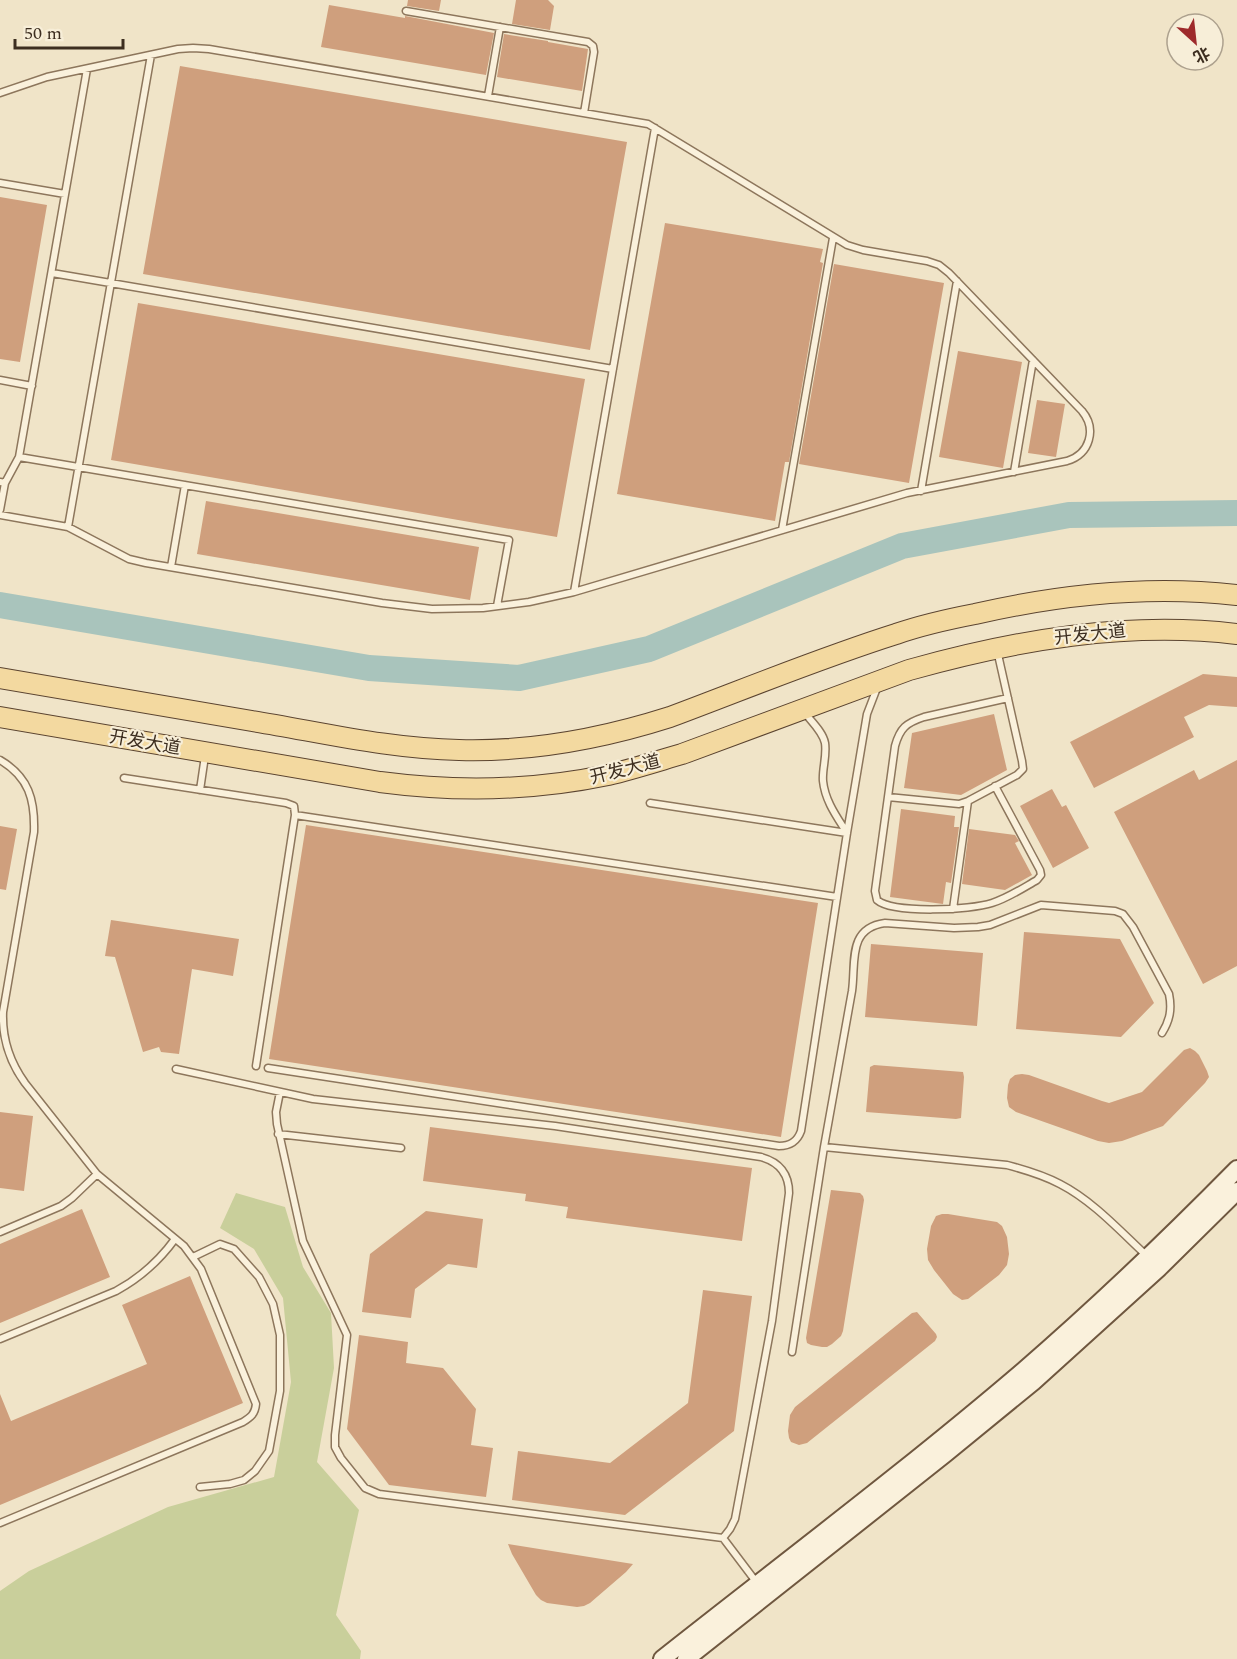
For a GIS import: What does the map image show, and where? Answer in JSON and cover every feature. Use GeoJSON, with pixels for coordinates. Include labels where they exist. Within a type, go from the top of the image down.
{"type":"FeatureCollection","features":[{"type":"Feature","properties":{"kind":"main road","name":"开发大道"},"geometry":{"type":"LineString","coordinates":[[0,678],[386,743],[458,750],[529,748],[600,737],[635,728],[898,633],[1016,604],[1139,590],[1180,590],[1237,595]]}},
{"type":"Feature","properties":{"kind":"main road","name":"开发大道"},"geometry":{"type":"LineString","coordinates":[[0,717],[380,782],[485,789],[533,786],[580,780],[646,765],[883,679],[946,660],[996,649],[1062,636],[1140,629],[1179,629],[1237,634]]}},
{"type":"Feature","properties":{"kind":"main road"},"geometry":{"type":"LineString","coordinates":[[1154,1262],[1237,1169]]}},
{"type":"Feature","properties":{"kind":"main road"},"geometry":{"type":"LineString","coordinates":[[686,1659],[762,1589],[1237,1191]]}},
{"type":"Feature","properties":{"kind":"main road"},"geometry":{"type":"LineString","coordinates":[[662,1659],[762,1589]]}},
{"type":"Feature","properties":{"kind":"lane"},"geometry":{"type":"LineString","coordinates":[[406,11],[588,42],[593,46],[594,52],[584,113]]}},
{"type":"Feature","properties":{"kind":"lane"},"geometry":{"type":"LineString","coordinates":[[488,96],[500,27]]}},
{"type":"Feature","properties":{"kind":"lane"},"geometry":{"type":"LineString","coordinates":[[0,93],[37,80],[151,55],[186,48],[209,49],[639,122],[656,128],[847,245],[939,265],[1086,416],[1091,434],[1084,452],[1073,459],[907,493],[574,592],[529,602],[483,608],[432,609],[392,604],[129,559],[68,526],[0,515]]}},
{"type":"Feature","properties":{"kind":"lane"},"geometry":{"type":"LineString","coordinates":[[68,526],[151,55]]}},
{"type":"Feature","properties":{"kind":"lane"},"geometry":{"type":"LineString","coordinates":[[0,510],[2,482],[19,457],[87,69]]}},
{"type":"Feature","properties":{"kind":"lane"},"geometry":{"type":"LineString","coordinates":[[574,592],[656,128]]}},
{"type":"Feature","properties":{"kind":"lane"},"geometry":{"type":"LineString","coordinates":[[0,183],[65,194]]}},
{"type":"Feature","properties":{"kind":"lane"},"geometry":{"type":"LineString","coordinates":[[782,530],[833,238]]}},
{"type":"Feature","properties":{"kind":"lane"},"geometry":{"type":"LineString","coordinates":[[51,273],[613,369]]}},
{"type":"Feature","properties":{"kind":"lane"},"geometry":{"type":"LineString","coordinates":[[921,491],[957,281]]}},
{"type":"Feature","properties":{"kind":"lane"},"geometry":{"type":"LineString","coordinates":[[1014,472],[1033,360]]}},
{"type":"Feature","properties":{"kind":"lane"},"geometry":{"type":"LineString","coordinates":[[0,380],[32,386]]}},
{"type":"Feature","properties":{"kind":"lane"},"geometry":{"type":"LineString","coordinates":[[19,457],[508,540],[497,606]]}},
{"type":"Feature","properties":{"kind":"lane"},"geometry":{"type":"LineString","coordinates":[[171,567],[185,485]]}},
{"type":"Feature","properties":{"kind":"lane"},"geometry":{"type":"LineString","coordinates":[[888,797],[959,804],[1017,775],[1023,769],[996,649]]}},
{"type":"Feature","properties":{"kind":"lane"},"geometry":{"type":"LineString","coordinates":[[268,1068],[786,1146],[794,1143],[801,1131],[867,714],[883,679]]}},
{"type":"Feature","properties":{"kind":"lane"},"geometry":{"type":"LineString","coordinates":[[995,786],[1040,870],[1041,875],[1037,880],[991,904],[953,909],[924,910],[885,905],[877,900],[875,891],[895,746],[903,727],[913,720],[1008,698]]}},
{"type":"Feature","properties":{"kind":"lane"},"geometry":{"type":"LineString","coordinates":[[802,709],[825,741],[823,770],[826,793],[847,833]]}},
{"type":"Feature","properties":{"kind":"lane"},"geometry":{"type":"LineString","coordinates":[[200,790],[206,752]]}},
{"type":"Feature","properties":{"kind":"lane"},"geometry":{"type":"LineString","coordinates":[[0,760],[18,773],[25,782],[33,803],[34,817],[34,832],[3,1012],[3,1033],[9,1055],[18,1074],[97,1174],[175,1239],[193,1257],[201,1269],[256,1404],[255,1412],[243,1422],[0,1523]]}},
{"type":"Feature","properties":{"kind":"lane"},"geometry":{"type":"LineString","coordinates":[[124,778],[294,806],[295,815],[256,1066]]}},
{"type":"Feature","properties":{"kind":"lane"},"geometry":{"type":"LineString","coordinates":[[953,909],[968,801]]}},
{"type":"Feature","properties":{"kind":"lane"},"geometry":{"type":"LineString","coordinates":[[650,803],[847,833]]}},
{"type":"Feature","properties":{"kind":"lane"},"geometry":{"type":"LineString","coordinates":[[295,815],[837,897]]}},
{"type":"Feature","properties":{"kind":"lane"},"geometry":{"type":"LineString","coordinates":[[792,1352],[824,1147],[852,991],[856,946],[860,937],[867,930],[880,924],[890,923],[954,928],[978,927],[990,925],[1041,905],[1115,911],[1123,914],[1133,927],[1169,994],[1170,1018],[1162,1033]]}},
{"type":"Feature","properties":{"kind":"lane"},"geometry":{"type":"LineString","coordinates":[[0,1057],[9,1055]]}},
{"type":"Feature","properties":{"kind":"lane"},"geometry":{"type":"LineString","coordinates":[[176,1069],[346,1104],[555,1126],[761,1157],[781,1168],[787,1179],[789,1193],[772,1321],[735,1519],[723,1538]]}},
{"type":"Feature","properties":{"kind":"lane"},"geometry":{"type":"LineString","coordinates":[[280,1092],[276,1112],[278,1134],[303,1241],[347,1335],[335,1447],[365,1488],[378,1494],[723,1538],[762,1589]]}},
{"type":"Feature","properties":{"kind":"lane"},"geometry":{"type":"LineString","coordinates":[[278,1134],[401,1148]]}},
{"type":"Feature","properties":{"kind":"lane"},"geometry":{"type":"LineString","coordinates":[[824,1147],[1007,1165],[1044,1176],[1077,1194],[1154,1262]]}},
{"type":"Feature","properties":{"kind":"lane"},"geometry":{"type":"LineString","coordinates":[[0,1232],[61,1206],[97,1174]]}},
{"type":"Feature","properties":{"kind":"lane"},"geometry":{"type":"LineString","coordinates":[[0,1339],[131,1283],[156,1262],[175,1239]]}},
{"type":"Feature","properties":{"kind":"lane"},"geometry":{"type":"LineString","coordinates":[[193,1257],[220,1244],[234,1249],[259,1277],[273,1304],[280,1335],[280,1391],[269,1451],[255,1471],[244,1480],[200,1487]]}},
{"type":"Feature","properties":{"kind":"green space"},"geometry":{"type":"Polygon","coordinates":[[[236,1193],[285,1207],[303,1267],[331,1313],[334,1368],[317,1462],[359,1510],[336,1615],[361,1651],[360,1659],[0,1659],[0,1591],[29,1571],[168,1507],[274,1477],[291,1382],[283,1298],[254,1249],[220,1228],[236,1193]]]}},
{"type":"Feature","properties":{"kind":"building"},"geometry":{"type":"Polygon","coordinates":[[[408,0],[441,0],[439,11],[407,6],[408,0]]]}},
{"type":"Feature","properties":{"kind":"building"},"geometry":{"type":"Polygon","coordinates":[[[516,0],[548,0],[554,6],[550,30],[512,24],[516,0]]]}},
{"type":"Feature","properties":{"kind":"building"},"geometry":{"type":"Polygon","coordinates":[[[329,5],[405,18],[405,16],[494,33],[486,75],[321,47],[329,5]]]}},
{"type":"Feature","properties":{"kind":"building"},"geometry":{"type":"Polygon","coordinates":[[[504,34],[588,49],[582,91],[497,77],[504,34]]]}},
{"type":"Feature","properties":{"kind":"building"},"geometry":{"type":"Polygon","coordinates":[[[180,66],[627,142],[590,350],[143,274],[180,66]]]}},
{"type":"Feature","properties":{"kind":"building"},"geometry":{"type":"Polygon","coordinates":[[[0,197],[47,205],[20,362],[0,359],[0,197]]]}},
{"type":"Feature","properties":{"kind":"building"},"geometry":{"type":"Polygon","coordinates":[[[665,223],[823,249],[820,262],[823,263],[789,462],[785,462],[775,521],[617,494],[665,223]]]}},
{"type":"Feature","properties":{"kind":"building"},"geometry":{"type":"Polygon","coordinates":[[[834,264],[944,283],[909,483],[799,464],[834,264]]]}},
{"type":"Feature","properties":{"kind":"building"},"geometry":{"type":"Polygon","coordinates":[[[138,303],[585,379],[557,537],[111,460],[138,303]]]}},
{"type":"Feature","properties":{"kind":"building"},"geometry":{"type":"Polygon","coordinates":[[[958,351],[1022,362],[1003,468],[939,457],[958,351]]]}},
{"type":"Feature","properties":{"kind":"building"},"geometry":{"type":"Polygon","coordinates":[[[1037,400],[1065,404],[1056,457],[1028,453],[1037,400]]]}},
{"type":"Feature","properties":{"kind":"building"},"geometry":{"type":"Polygon","coordinates":[[[206,501],[479,547],[470,600],[197,554],[206,501]]]}},
{"type":"Feature","properties":{"kind":"building"},"geometry":{"type":"Polygon","coordinates":[[[1203,674],[1237,677],[1237,707],[1209,705],[1184,717],[1194,737],[1094,788],[1070,742],[1203,674]]]}},
{"type":"Feature","properties":{"kind":"building"},"geometry":{"type":"Polygon","coordinates":[[[994,714],[1007,770],[961,795],[904,788],[912,733],[994,714]]]}},
{"type":"Feature","properties":{"kind":"building"},"geometry":{"type":"Polygon","coordinates":[[[1237,760],[1237,966],[1203,984],[1114,812],[1194,770],[1199,780],[1237,760]]]}},
{"type":"Feature","properties":{"kind":"building"},"geometry":{"type":"Polygon","coordinates":[[[1052,789],[1062,807],[1066,805],[1089,848],[1053,868],[1020,806],[1052,789]]]}},
{"type":"Feature","properties":{"kind":"building"},"geometry":{"type":"Polygon","coordinates":[[[901,809],[955,816],[954,827],[959,827],[951,883],[946,882],[943,904],[890,897],[901,809]]]}},
{"type":"Feature","properties":{"kind":"building"},"geometry":{"type":"Polygon","coordinates":[[[306,825],[818,903],[781,1137],[269,1059],[306,825]]]}},
{"type":"Feature","properties":{"kind":"building"},"geometry":{"type":"Polygon","coordinates":[[[0,826],[17,829],[6,890],[0,889],[0,826]]]}},
{"type":"Feature","properties":{"kind":"building"},"geometry":{"type":"Polygon","coordinates":[[[969,829],[1015,835],[1019,841],[1015,843],[1032,875],[1005,890],[962,884],[969,829]]]}},
{"type":"Feature","properties":{"kind":"building"},"geometry":{"type":"Polygon","coordinates":[[[111,920],[239,939],[233,976],[192,969],[179,1054],[161,1052],[159,1047],[143,1052],[115,957],[105,956],[111,920]]]}},
{"type":"Feature","properties":{"kind":"building"},"geometry":{"type":"Polygon","coordinates":[[[1024,932],[1120,939],[1154,1003],[1121,1037],[1016,1029],[1024,932]]]}},
{"type":"Feature","properties":{"kind":"building"},"geometry":{"type":"Polygon","coordinates":[[[871,944],[983,953],[977,1026],[865,1017],[871,944]]]}},
{"type":"Feature","properties":{"kind":"building"},"geometry":{"type":"Polygon","coordinates":[[[1190,1048],[1199,1055],[1207,1071],[1209,1077],[1205,1083],[1163,1126],[1122,1141],[1109,1143],[1098,1141],[1016,1112],[1009,1107],[1008,1085],[1010,1079],[1015,1075],[1029,1075],[1109,1103],[1142,1092],[1184,1050],[1190,1048]]]}},
{"type":"Feature","properties":{"kind":"building"},"geometry":{"type":"Polygon","coordinates":[[[874,1065],[963,1072],[961,1118],[866,1112],[870,1067],[874,1065]]]}},
{"type":"Feature","properties":{"kind":"building"},"geometry":{"type":"Polygon","coordinates":[[[0,1112],[33,1116],[24,1191],[0,1188],[0,1112]]]}},
{"type":"Feature","properties":{"kind":"building"},"geometry":{"type":"Polygon","coordinates":[[[430,1127],[752,1168],[742,1241],[566,1218],[568,1207],[525,1201],[526,1194],[423,1181],[430,1127]]]}},
{"type":"Feature","properties":{"kind":"building"},"geometry":{"type":"Polygon","coordinates":[[[831,1190],[860,1193],[864,1200],[843,1331],[832,1344],[822,1347],[807,1343],[806,1338],[831,1190]]]}},
{"type":"Feature","properties":{"kind":"building"},"geometry":{"type":"Polygon","coordinates":[[[82,1209],[110,1277],[0,1323],[0,1244],[82,1209]]]}},
{"type":"Feature","properties":{"kind":"building"},"geometry":{"type":"Polygon","coordinates":[[[426,1211],[483,1219],[477,1268],[448,1264],[415,1289],[411,1318],[362,1312],[370,1254],[426,1211]]]}},
{"type":"Feature","properties":{"kind":"building"},"geometry":{"type":"Polygon","coordinates":[[[942,1214],[997,1222],[1002,1226],[1007,1237],[1009,1254],[1007,1265],[999,1275],[968,1299],[962,1300],[953,1294],[928,1260],[927,1249],[931,1226],[936,1216],[942,1214]]]}},
{"type":"Feature","properties":{"kind":"building"},"geometry":{"type":"Polygon","coordinates":[[[190,1276],[243,1403],[0,1505],[0,1394],[11,1421],[147,1364],[122,1305],[190,1276]]]}},
{"type":"Feature","properties":{"kind":"building"},"geometry":{"type":"Polygon","coordinates":[[[703,1290],[752,1296],[734,1431],[625,1515],[512,1500],[518,1451],[610,1463],[688,1403],[703,1290]]]}},
{"type":"Feature","properties":{"kind":"building"},"geometry":{"type":"Polygon","coordinates":[[[917,1312],[936,1334],[935,1341],[807,1443],[799,1445],[791,1442],[788,1431],[790,1415],[795,1407],[912,1313],[917,1312]]]}},
{"type":"Feature","properties":{"kind":"building"},"geometry":{"type":"Polygon","coordinates":[[[359,1335],[408,1342],[406,1363],[443,1368],[476,1409],[471,1445],[493,1448],[486,1497],[389,1485],[347,1429],[359,1335]]]}},
{"type":"Feature","properties":{"kind":"building"},"geometry":{"type":"Polygon","coordinates":[[[508,1544],[633,1564],[584,1606],[547,1603],[536,1595],[508,1544]]]}},
{"type":"Feature","properties":{"kind":"waterway"},"geometry":{"type":"LineString","coordinates":[[0,605],[369,668],[519,678],[649,649],[902,546],[1069,515],[1237,513]]}}]}
